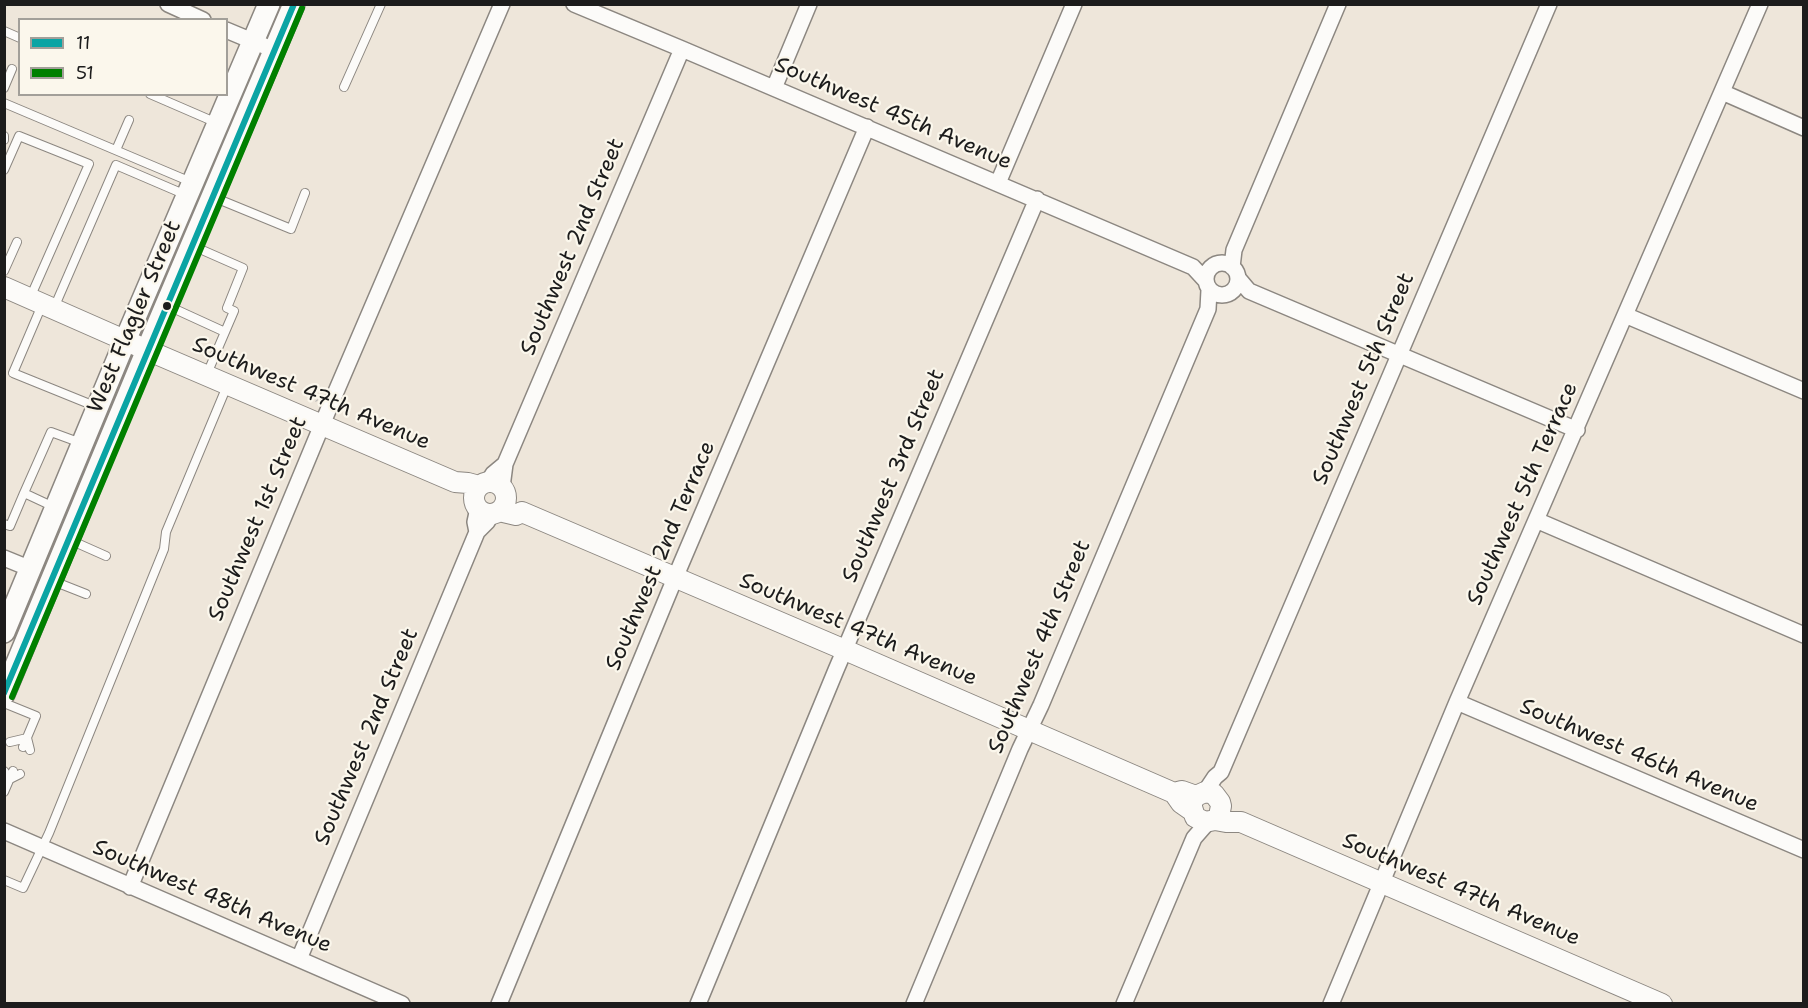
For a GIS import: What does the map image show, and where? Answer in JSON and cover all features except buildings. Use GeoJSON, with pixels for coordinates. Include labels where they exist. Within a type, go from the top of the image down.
{"type":"FeatureCollection","features":[{"type":"Feature","properties":{"kind":"main road","name":"West Flagler Street"},"geometry":{"type":"LineString","coordinates":[[4,632],[269,4]]}},
{"type":"Feature","properties":{"kind":"main road","name":"West Flagler Street"},"geometry":{"type":"LineString","coordinates":[[4,694],[294,4]]}},
{"type":"Feature","properties":{"kind":"street"},"geometry":{"type":"LineString","coordinates":[[168,4],[199,18]]}},
{"type":"Feature","properties":{"kind":"street","name":"Southwest 1st Street"},"geometry":{"type":"LineString","coordinates":[[129,887],[322,424],[502,4]]}},
{"type":"Feature","properties":{"kind":"street","name":"Southwest 45th Avenue"},"geometry":{"type":"LineString","coordinates":[[574,4],[1577,430]]}},
{"type":"Feature","properties":{"kind":"street"},"geometry":{"type":"LineString","coordinates":[[774,88],[809,4]]}},
{"type":"Feature","properties":{"kind":"street"},"geometry":{"type":"LineString","coordinates":[[998,183],[1074,4]]}},
{"type":"Feature","properties":{"kind":"street"},"geometry":{"type":"LineString","coordinates":[[1221,279],[1338,4]]}},
{"type":"Feature","properties":{"kind":"street","name":"Southwest 5th Street"},"geometry":{"type":"LineString","coordinates":[[1124,1004],[1194,838],[1193,824],[1222,781],[1221,772],[1549,4]]}},
{"type":"Feature","properties":{"kind":"street","name":"Southwest 5th Terrace"},"geometry":{"type":"LineString","coordinates":[[1331,1004],[1457,702],[1760,4]]}},
{"type":"Feature","properties":{"kind":"street"},"geometry":{"type":"LineString","coordinates":[[228,31],[274,50]]}},
{"type":"Feature","properties":{"kind":"street","name":"Southwest 2nd Street"},"geometry":{"type":"LineString","coordinates":[[299,959],[477,532],[476,522],[505,464],[682,49]]}},
{"type":"Feature","properties":{"kind":"street"},"geometry":{"type":"LineString","coordinates":[[1722,92],[1803,128]]}},
{"type":"Feature","properties":{"kind":"street","name":"Southwest 2nd Terrace"},"geometry":{"type":"LineString","coordinates":[[499,1004],[675,578],[867,127]]}},
{"type":"Feature","properties":{"kind":"street","name":"Southwest 3rd Street"},"geometry":{"type":"LineString","coordinates":[[698,1004],[845,650],[1037,199]]}},
{"type":"Feature","properties":{"kind":"street","name":"Southwest 4th Street"},"geometry":{"type":"LineString","coordinates":[[914,1004],[1221,279]]}},
{"type":"Feature","properties":{"kind":"street","name":"Southwest 47th Avenue"},"geometry":{"type":"LineString","coordinates":[[4,287],[455,482],[458,488],[490,498],[516,514],[522,512],[1174,793],[1181,803],[1230,811],[1241,822],[1662,1004]]}},
{"type":"Feature","properties":{"kind":"street"},"geometry":{"type":"LineString","coordinates":[[1625,315],[1803,391]]}},
{"type":"Feature","properties":{"kind":"street"},"geometry":{"type":"LineString","coordinates":[[1536,520],[1803,635]]}},
{"type":"Feature","properties":{"kind":"street"},"geometry":{"type":"LineString","coordinates":[[4,558],[31,569]]}},
{"type":"Feature","properties":{"kind":"street","name":"Southwest 46th Avenue"},"geometry":{"type":"LineString","coordinates":[[1457,702],[1803,850]]}},
{"type":"Feature","properties":{"kind":"street","name":"Southwest 48th Avenue"},"geometry":{"type":"LineString","coordinates":[[4,831],[402,1004]]}},
{"type":"Feature","properties":{"kind":"lane"},"geometry":{"type":"LineString","coordinates":[[344,87],[381,4]]}},
{"type":"Feature","properties":{"kind":"lane"},"geometry":{"type":"LineString","coordinates":[[4,31],[18,37]]}},
{"type":"Feature","properties":{"kind":"lane"},"geometry":{"type":"LineString","coordinates":[[4,88],[12,69]]}},
{"type":"Feature","properties":{"kind":"lane"},"geometry":{"type":"LineString","coordinates":[[155,96],[218,124]]}},
{"type":"Feature","properties":{"kind":"lane"},"geometry":{"type":"LineString","coordinates":[[4,103],[116,150],[190,189]]}},
{"type":"Feature","properties":{"kind":"lane"},"geometry":{"type":"LineString","coordinates":[[116,150],[129,120]]}},
{"type":"Feature","properties":{"kind":"lane"},"geometry":{"type":"LineString","coordinates":[[4,170],[19,136],[89,165],[43,303]]}},
{"type":"Feature","properties":{"kind":"lane"},"geometry":{"type":"LineString","coordinates":[[97,407],[13,373],[43,303],[116,165],[190,189]]}},
{"type":"Feature","properties":{"kind":"lane"},"geometry":{"type":"LineString","coordinates":[[211,197],[291,229],[305,194]]}},
{"type":"Feature","properties":{"kind":"lane"},"geometry":{"type":"LineString","coordinates":[[4,271],[17,242]]}},
{"type":"Feature","properties":{"kind":"lane"},"geometry":{"type":"LineString","coordinates":[[191,246],[243,268],[227,308],[234,310],[207,375]]}},
{"type":"Feature","properties":{"kind":"lane"},"geometry":{"type":"LineString","coordinates":[[166,305],[225,332]]}},
{"type":"Feature","properties":{"kind":"lane"},"geometry":{"type":"LineString","coordinates":[[4,880],[23,888],[42,848],[164,549],[166,532],[228,384]]}},
{"type":"Feature","properties":{"kind":"lane"},"geometry":{"type":"LineString","coordinates":[[4,524],[10,526],[51,432],[82,444]]}},
{"type":"Feature","properties":{"kind":"lane"},"geometry":{"type":"LineString","coordinates":[[24,494],[56,508]]}},
{"type":"Feature","properties":{"kind":"lane"},"geometry":{"type":"LineString","coordinates":[[68,540],[106,556]]}},
{"type":"Feature","properties":{"kind":"lane"},"geometry":{"type":"LineString","coordinates":[[52,580],[86,594]]}},
{"type":"Feature","properties":{"kind":"lane"},"geometry":{"type":"LineString","coordinates":[[4,703],[36,716],[27,738],[27,749]]}},
{"type":"Feature","properties":{"kind":"lane"},"geometry":{"type":"LineString","coordinates":[[10,742],[27,738]]}},
{"type":"Feature","properties":{"kind":"lane"},"geometry":{"type":"LineString","coordinates":[[4,771],[15,774],[5,788]]}},
{"type":"Feature","properties":{"kind":"path"},"geometry":{"type":"LineString","coordinates":[[311,393],[317,401]]}},
{"type":"Feature","properties":{"kind":"transit line","name":"11"},"geometry":{"type":"LineString","coordinates":[[4,693],[294,4]]}},
{"type":"Feature","properties":{"kind":"transit line","name":"51"},"geometry":{"type":"LineString","coordinates":[[12,697],[302,8]]}}]}
